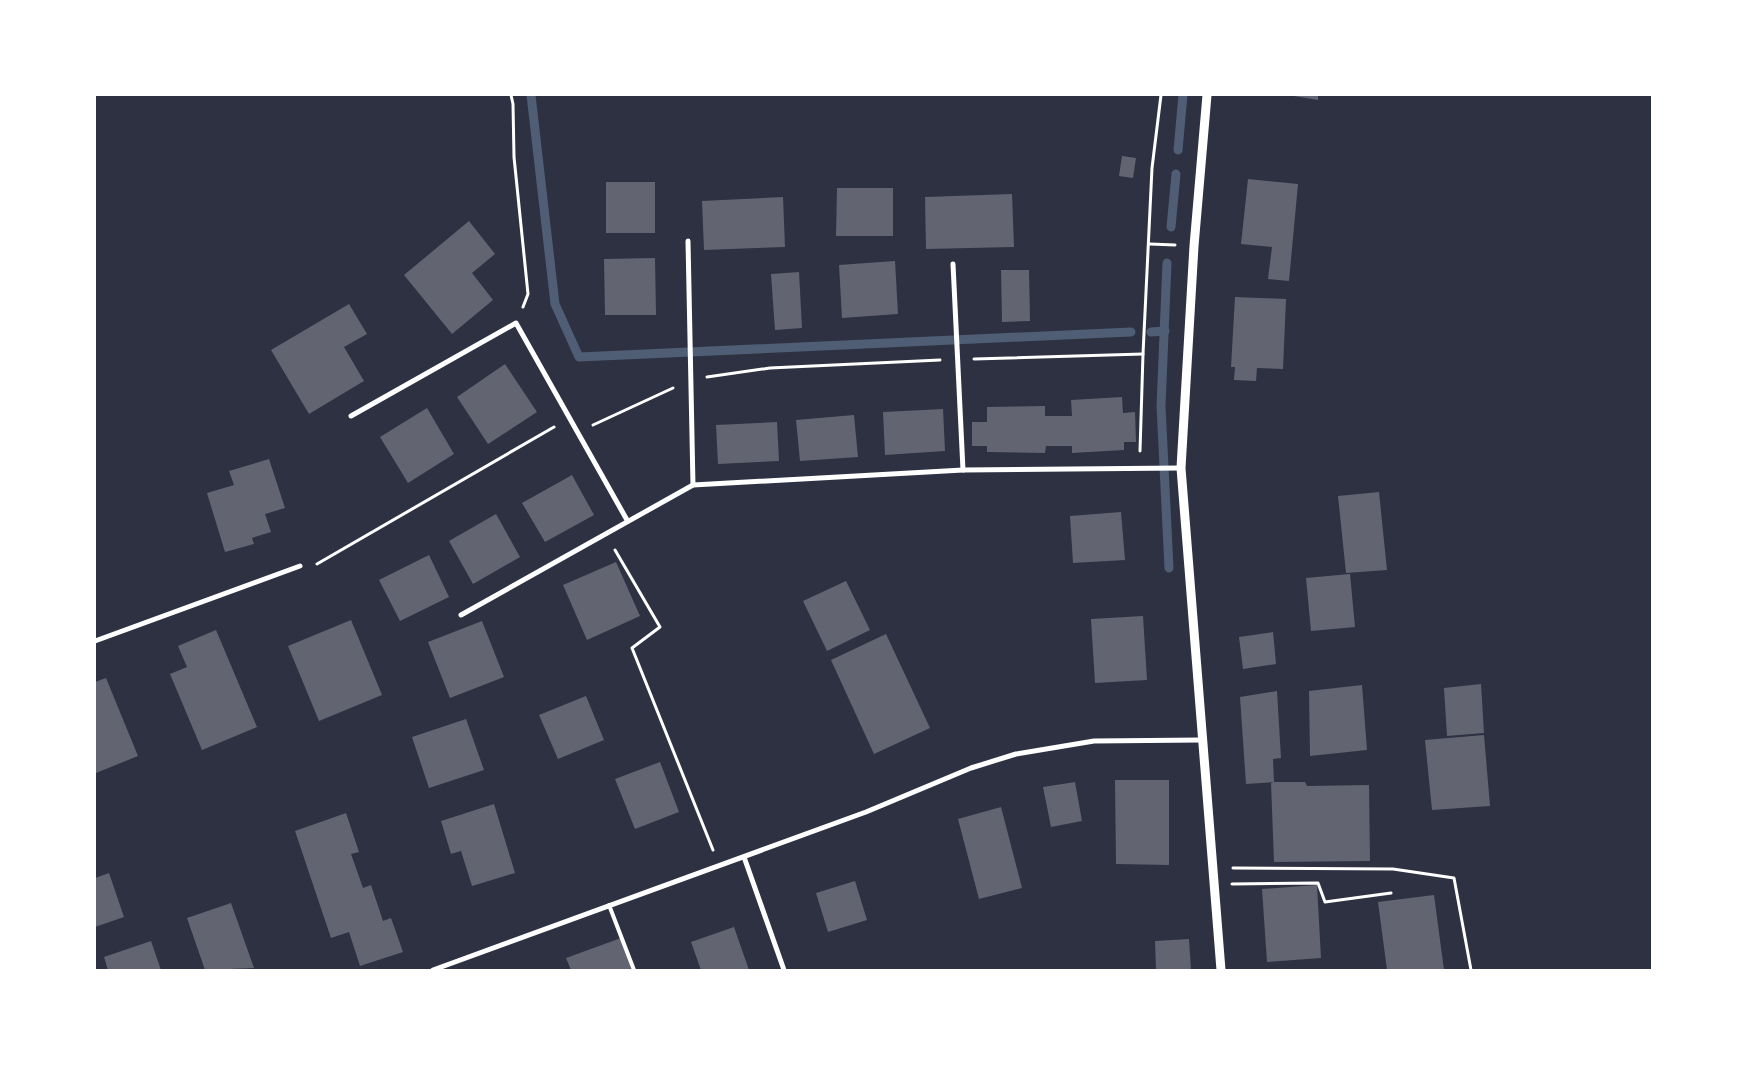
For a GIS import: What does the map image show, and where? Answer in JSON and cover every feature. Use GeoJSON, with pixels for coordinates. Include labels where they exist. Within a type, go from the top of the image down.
{"type":"FeatureCollection","features":[{"type":"Feature","properties":{"kind":"street"},"geometry":{"type":"LineString","coordinates":[[1207,95],[1176,467],[1221,970]]}},
{"type":"Feature","properties":{"kind":"street"},"geometry":{"type":"LineString","coordinates":[[688,241],[693,485]]}},
{"type":"Feature","properties":{"kind":"street"},"geometry":{"type":"LineString","coordinates":[[953,264],[963,470]]}},
{"type":"Feature","properties":{"kind":"street"},"geometry":{"type":"LineString","coordinates":[[351,416],[516,323],[568,419],[579,432],[627,520]]}},
{"type":"Feature","properties":{"kind":"street"},"geometry":{"type":"LineString","coordinates":[[461,615],[609,530],[693,485],[963,470],[1176,467]]}},
{"type":"Feature","properties":{"kind":"street"},"geometry":{"type":"LineString","coordinates":[[95,641],[300,566]]}},
{"type":"Feature","properties":{"kind":"street"},"geometry":{"type":"LineString","coordinates":[[433,970],[866,812],[971,768],[1016,754],[1094,741],[1201,740]]}},
{"type":"Feature","properties":{"kind":"street"},"geometry":{"type":"LineString","coordinates":[[744,857],[784,970]]}},
{"type":"Feature","properties":{"kind":"lane"},"geometry":{"type":"LineString","coordinates":[[609,905],[634,970]]}},
{"type":"Feature","properties":{"kind":"path"},"geometry":{"type":"LineString","coordinates":[[511,95],[513,104],[514,157],[528,294],[516,323]]}},
{"type":"Feature","properties":{"kind":"path"},"geometry":{"type":"LineString","coordinates":[[1140,467],[1143,354],[1150,244],[1152,168],[1162,95]]}},
{"type":"Feature","properties":{"kind":"path"},"geometry":{"type":"LineString","coordinates":[[1150,244],[1194,246]]}},
{"type":"Feature","properties":{"kind":"path"},"geometry":{"type":"LineString","coordinates":[[579,432],[691,379],[770,368],[958,359],[1143,354]]}},
{"type":"Feature","properties":{"kind":"path"},"geometry":{"type":"LineString","coordinates":[[300,566],[314,566],[568,419]]}},
{"type":"Feature","properties":{"kind":"path"},"geometry":{"type":"LineString","coordinates":[[609,530],[609,540],[660,627],[632,648],[708,833],[718,866]]}},
{"type":"Feature","properties":{"kind":"path"},"geometry":{"type":"LineString","coordinates":[[1251,868],[1393,869],[1454,878],[1472,970]]}},
{"type":"Feature","properties":{"kind":"path"},"geometry":{"type":"LineString","coordinates":[[1249,884],[1318,883],[1325,902],[1391,893]]}},
{"type":"Feature","properties":{"kind":"building"},"geometry":{"type":"Polygon","coordinates":[[[1288,95],[1318,95],[1318,100],[1288,95]]]}},
{"type":"Feature","properties":{"kind":"building"},"geometry":{"type":"Polygon","coordinates":[[[1122,156],[1136,158],[1133,178],[1119,176],[1122,156]]]}},
{"type":"Feature","properties":{"kind":"building"},"geometry":{"type":"Polygon","coordinates":[[[1248,179],[1298,184],[1289,281],[1268,279],[1272,247],[1241,244],[1248,179]]]}},
{"type":"Feature","properties":{"kind":"building"},"geometry":{"type":"Polygon","coordinates":[[[606,182],[655,182],[655,233],[606,233],[606,182]]]}},
{"type":"Feature","properties":{"kind":"building"},"geometry":{"type":"Polygon","coordinates":[[[837,188],[893,188],[893,236],[836,236],[837,188]]]}},
{"type":"Feature","properties":{"kind":"building"},"geometry":{"type":"Polygon","coordinates":[[[1012,194],[1014,247],[926,249],[925,197],[1012,194]]]}},
{"type":"Feature","properties":{"kind":"building"},"geometry":{"type":"Polygon","coordinates":[[[783,197],[785,247],[704,250],[702,201],[783,197]]]}},
{"type":"Feature","properties":{"kind":"building"},"geometry":{"type":"Polygon","coordinates":[[[469,221],[495,254],[472,273],[493,300],[452,334],[404,275],[469,221]]]}},
{"type":"Feature","properties":{"kind":"building"},"geometry":{"type":"Polygon","coordinates":[[[655,258],[656,315],[605,315],[604,259],[655,258]]]}},
{"type":"Feature","properties":{"kind":"building"},"geometry":{"type":"Polygon","coordinates":[[[895,261],[898,314],[842,318],[839,265],[895,261]]]}},
{"type":"Feature","properties":{"kind":"building"},"geometry":{"type":"Polygon","coordinates":[[[1001,270],[1029,270],[1030,321],[1002,322],[1001,270]]]}},
{"type":"Feature","properties":{"kind":"building"},"geometry":{"type":"Polygon","coordinates":[[[799,272],[802,328],[775,330],[771,274],[799,272]]]}},
{"type":"Feature","properties":{"kind":"building"},"geometry":{"type":"Polygon","coordinates":[[[1235,297],[1286,299],[1283,369],[1257,368],[1256,381],[1234,380],[1235,367],[1231,367],[1235,297]]]}},
{"type":"Feature","properties":{"kind":"building"},"geometry":{"type":"Polygon","coordinates":[[[349,304],[367,334],[344,347],[364,381],[309,414],[271,350],[349,304]]]}},
{"type":"Feature","properties":{"kind":"building"},"geometry":{"type":"Polygon","coordinates":[[[505,364],[537,412],[488,444],[457,397],[505,364]]]}},
{"type":"Feature","properties":{"kind":"building"},"geometry":{"type":"Polygon","coordinates":[[[1122,397],[1123,413],[1135,412],[1136,442],[1124,442],[1124,450],[1072,453],[1072,446],[1046,446],[1045,453],[987,452],[987,446],[972,446],[972,422],[987,422],[987,407],[1045,406],[1045,416],[1072,416],[1071,400],[1122,397]]]}},
{"type":"Feature","properties":{"kind":"building"},"geometry":{"type":"Polygon","coordinates":[[[427,408],[454,454],[408,483],[380,437],[427,408]]]}},
{"type":"Feature","properties":{"kind":"building"},"geometry":{"type":"Polygon","coordinates":[[[943,409],[945,451],[885,455],[883,412],[943,409]]]}},
{"type":"Feature","properties":{"kind":"building"},"geometry":{"type":"Polygon","coordinates":[[[854,415],[858,457],[800,461],[796,420],[854,415]]]}},
{"type":"Feature","properties":{"kind":"building"},"geometry":{"type":"Polygon","coordinates":[[[777,422],[779,461],[718,464],[716,425],[777,422]]]}},
{"type":"Feature","properties":{"kind":"building"},"geometry":{"type":"Polygon","coordinates":[[[269,459],[285,508],[265,514],[271,532],[252,538],[254,544],[225,552],[207,493],[234,485],[229,471],[269,459]]]}},
{"type":"Feature","properties":{"kind":"building"},"geometry":{"type":"Polygon","coordinates":[[[572,475],[594,515],[545,542],[522,503],[572,475]]]}},
{"type":"Feature","properties":{"kind":"building"},"geometry":{"type":"Polygon","coordinates":[[[1379,492],[1387,570],[1346,573],[1338,496],[1379,492]]]}},
{"type":"Feature","properties":{"kind":"building"},"geometry":{"type":"Polygon","coordinates":[[[1121,512],[1125,560],[1073,563],[1070,516],[1121,512]]]}},
{"type":"Feature","properties":{"kind":"building"},"geometry":{"type":"Polygon","coordinates":[[[496,514],[520,557],[473,584],[449,541],[496,514]]]}},
{"type":"Feature","properties":{"kind":"building"},"geometry":{"type":"Polygon","coordinates":[[[429,555],[449,597],[400,621],[379,580],[429,555]]]}},
{"type":"Feature","properties":{"kind":"building"},"geometry":{"type":"Polygon","coordinates":[[[616,562],[640,616],[587,640],[563,585],[616,562]]]}},
{"type":"Feature","properties":{"kind":"building"},"geometry":{"type":"Polygon","coordinates":[[[1350,574],[1355,627],[1311,631],[1306,578],[1350,574]]]}},
{"type":"Feature","properties":{"kind":"building"},"geometry":{"type":"Polygon","coordinates":[[[846,581],[870,630],[827,651],[803,601],[846,581]]]}},
{"type":"Feature","properties":{"kind":"building"},"geometry":{"type":"Polygon","coordinates":[[[1143,616],[1147,680],[1095,683],[1091,619],[1143,616]]]}},
{"type":"Feature","properties":{"kind":"building"},"geometry":{"type":"Polygon","coordinates":[[[351,620],[382,695],[319,721],[288,646],[351,620]]]}},
{"type":"Feature","properties":{"kind":"building"},"geometry":{"type":"Polygon","coordinates":[[[482,621],[504,677],[450,698],[428,642],[482,621]]]}},
{"type":"Feature","properties":{"kind":"building"},"geometry":{"type":"Polygon","coordinates":[[[216,630],[257,727],[202,750],[170,674],[187,667],[178,646],[216,630]]]}},
{"type":"Feature","properties":{"kind":"building"},"geometry":{"type":"Polygon","coordinates":[[[1273,632],[1276,664],[1243,669],[1239,637],[1273,632]]]}},
{"type":"Feature","properties":{"kind":"building"},"geometry":{"type":"Polygon","coordinates":[[[886,634],[930,728],[874,754],[831,660],[886,634]]]}},
{"type":"Feature","properties":{"kind":"building"},"geometry":{"type":"Polygon","coordinates":[[[106,678],[138,756],[96,773],[95,682],[106,678]]]}},
{"type":"Feature","properties":{"kind":"building"},"geometry":{"type":"Polygon","coordinates":[[[1481,684],[1484,733],[1447,736],[1444,688],[1481,684]]]}},
{"type":"Feature","properties":{"kind":"building"},"geometry":{"type":"Polygon","coordinates":[[[1362,685],[1367,750],[1310,756],[1309,691],[1362,685]]]}},
{"type":"Feature","properties":{"kind":"building"},"geometry":{"type":"Polygon","coordinates":[[[1277,691],[1281,758],[1273,759],[1274,782],[1246,784],[1240,697],[1277,691]]]}},
{"type":"Feature","properties":{"kind":"building"},"geometry":{"type":"Polygon","coordinates":[[[586,696],[604,740],[558,759],[539,715],[586,696]]]}},
{"type":"Feature","properties":{"kind":"building"},"geometry":{"type":"Polygon","coordinates":[[[466,719],[484,770],[429,788],[412,737],[466,719]]]}},
{"type":"Feature","properties":{"kind":"building"},"geometry":{"type":"Polygon","coordinates":[[[1484,735],[1490,806],[1432,810],[1425,740],[1484,735]]]}},
{"type":"Feature","properties":{"kind":"building"},"geometry":{"type":"Polygon","coordinates":[[[660,762],[679,812],[635,829],[615,779],[660,762]]]}},
{"type":"Feature","properties":{"kind":"building"},"geometry":{"type":"Polygon","coordinates":[[[1115,780],[1169,780],[1169,865],[1116,864],[1115,780]]]}},
{"type":"Feature","properties":{"kind":"building"},"geometry":{"type":"Polygon","coordinates":[[[1075,782],[1082,821],[1051,827],[1043,787],[1075,782]]]}},
{"type":"Feature","properties":{"kind":"building"},"geometry":{"type":"Polygon","coordinates":[[[1305,782],[1307,786],[1369,785],[1370,861],[1274,862],[1271,783],[1305,782]]]}},
{"type":"Feature","properties":{"kind":"building"},"geometry":{"type":"Polygon","coordinates":[[[494,804],[515,873],[472,886],[461,851],[451,854],[441,821],[494,804]]]}},
{"type":"Feature","properties":{"kind":"building"},"geometry":{"type":"Polygon","coordinates":[[[1001,807],[1022,888],[979,899],[958,819],[1001,807]]]}},
{"type":"Feature","properties":{"kind":"building"},"geometry":{"type":"Polygon","coordinates":[[[346,813],[359,852],[351,854],[363,888],[371,885],[383,921],[391,918],[403,952],[360,966],[349,932],[331,938],[295,831],[346,813]]]}},
{"type":"Feature","properties":{"kind":"building"},"geometry":{"type":"Polygon","coordinates":[[[109,873],[124,917],[95,927],[95,878],[109,873]]]}},
{"type":"Feature","properties":{"kind":"building"},"geometry":{"type":"Polygon","coordinates":[[[855,881],[867,920],[828,932],[816,893],[855,881]]]}},
{"type":"Feature","properties":{"kind":"building"},"geometry":{"type":"Polygon","coordinates":[[[1317,885],[1321,958],[1267,962],[1262,889],[1317,885]]]}},
{"type":"Feature","properties":{"kind":"building"},"geometry":{"type":"Polygon","coordinates":[[[1434,895],[1444,970],[1387,970],[1378,902],[1434,895]]]}},
{"type":"Feature","properties":{"kind":"building"},"geometry":{"type":"Polygon","coordinates":[[[231,903],[254,968],[205,970],[187,918],[231,903]]]}},
{"type":"Feature","properties":{"kind":"building"},"geometry":{"type":"Polygon","coordinates":[[[734,927],[749,970],[701,970],[691,942],[734,927]]]}},
{"type":"Feature","properties":{"kind":"building"},"geometry":{"type":"Polygon","coordinates":[[[621,938],[632,970],[571,970],[566,958],[621,938]]]}},
{"type":"Feature","properties":{"kind":"building"},"geometry":{"type":"Polygon","coordinates":[[[1189,939],[1191,970],[1156,970],[1155,941],[1189,939]]]}},
{"type":"Feature","properties":{"kind":"building"},"geometry":{"type":"Polygon","coordinates":[[[151,941],[161,970],[108,970],[104,957],[151,941]]]}},
{"type":"Feature","properties":{"kind":"waterway"},"geometry":{"type":"LineString","coordinates":[[531,95],[555,304],[579,357],[1131,332]]}},
{"type":"Feature","properties":{"kind":"waterway"},"geometry":{"type":"LineString","coordinates":[[1178,150],[1183,95]]}},
{"type":"Feature","properties":{"kind":"waterway"},"geometry":{"type":"LineString","coordinates":[[1171,227],[1176,174]]}},
{"type":"Feature","properties":{"kind":"waterway"},"geometry":{"type":"LineString","coordinates":[[1167,263],[1161,406],[1169,568]]}},
{"type":"Feature","properties":{"kind":"waterway"},"geometry":{"type":"LineString","coordinates":[[1151,332],[1165,331]]}}]}
